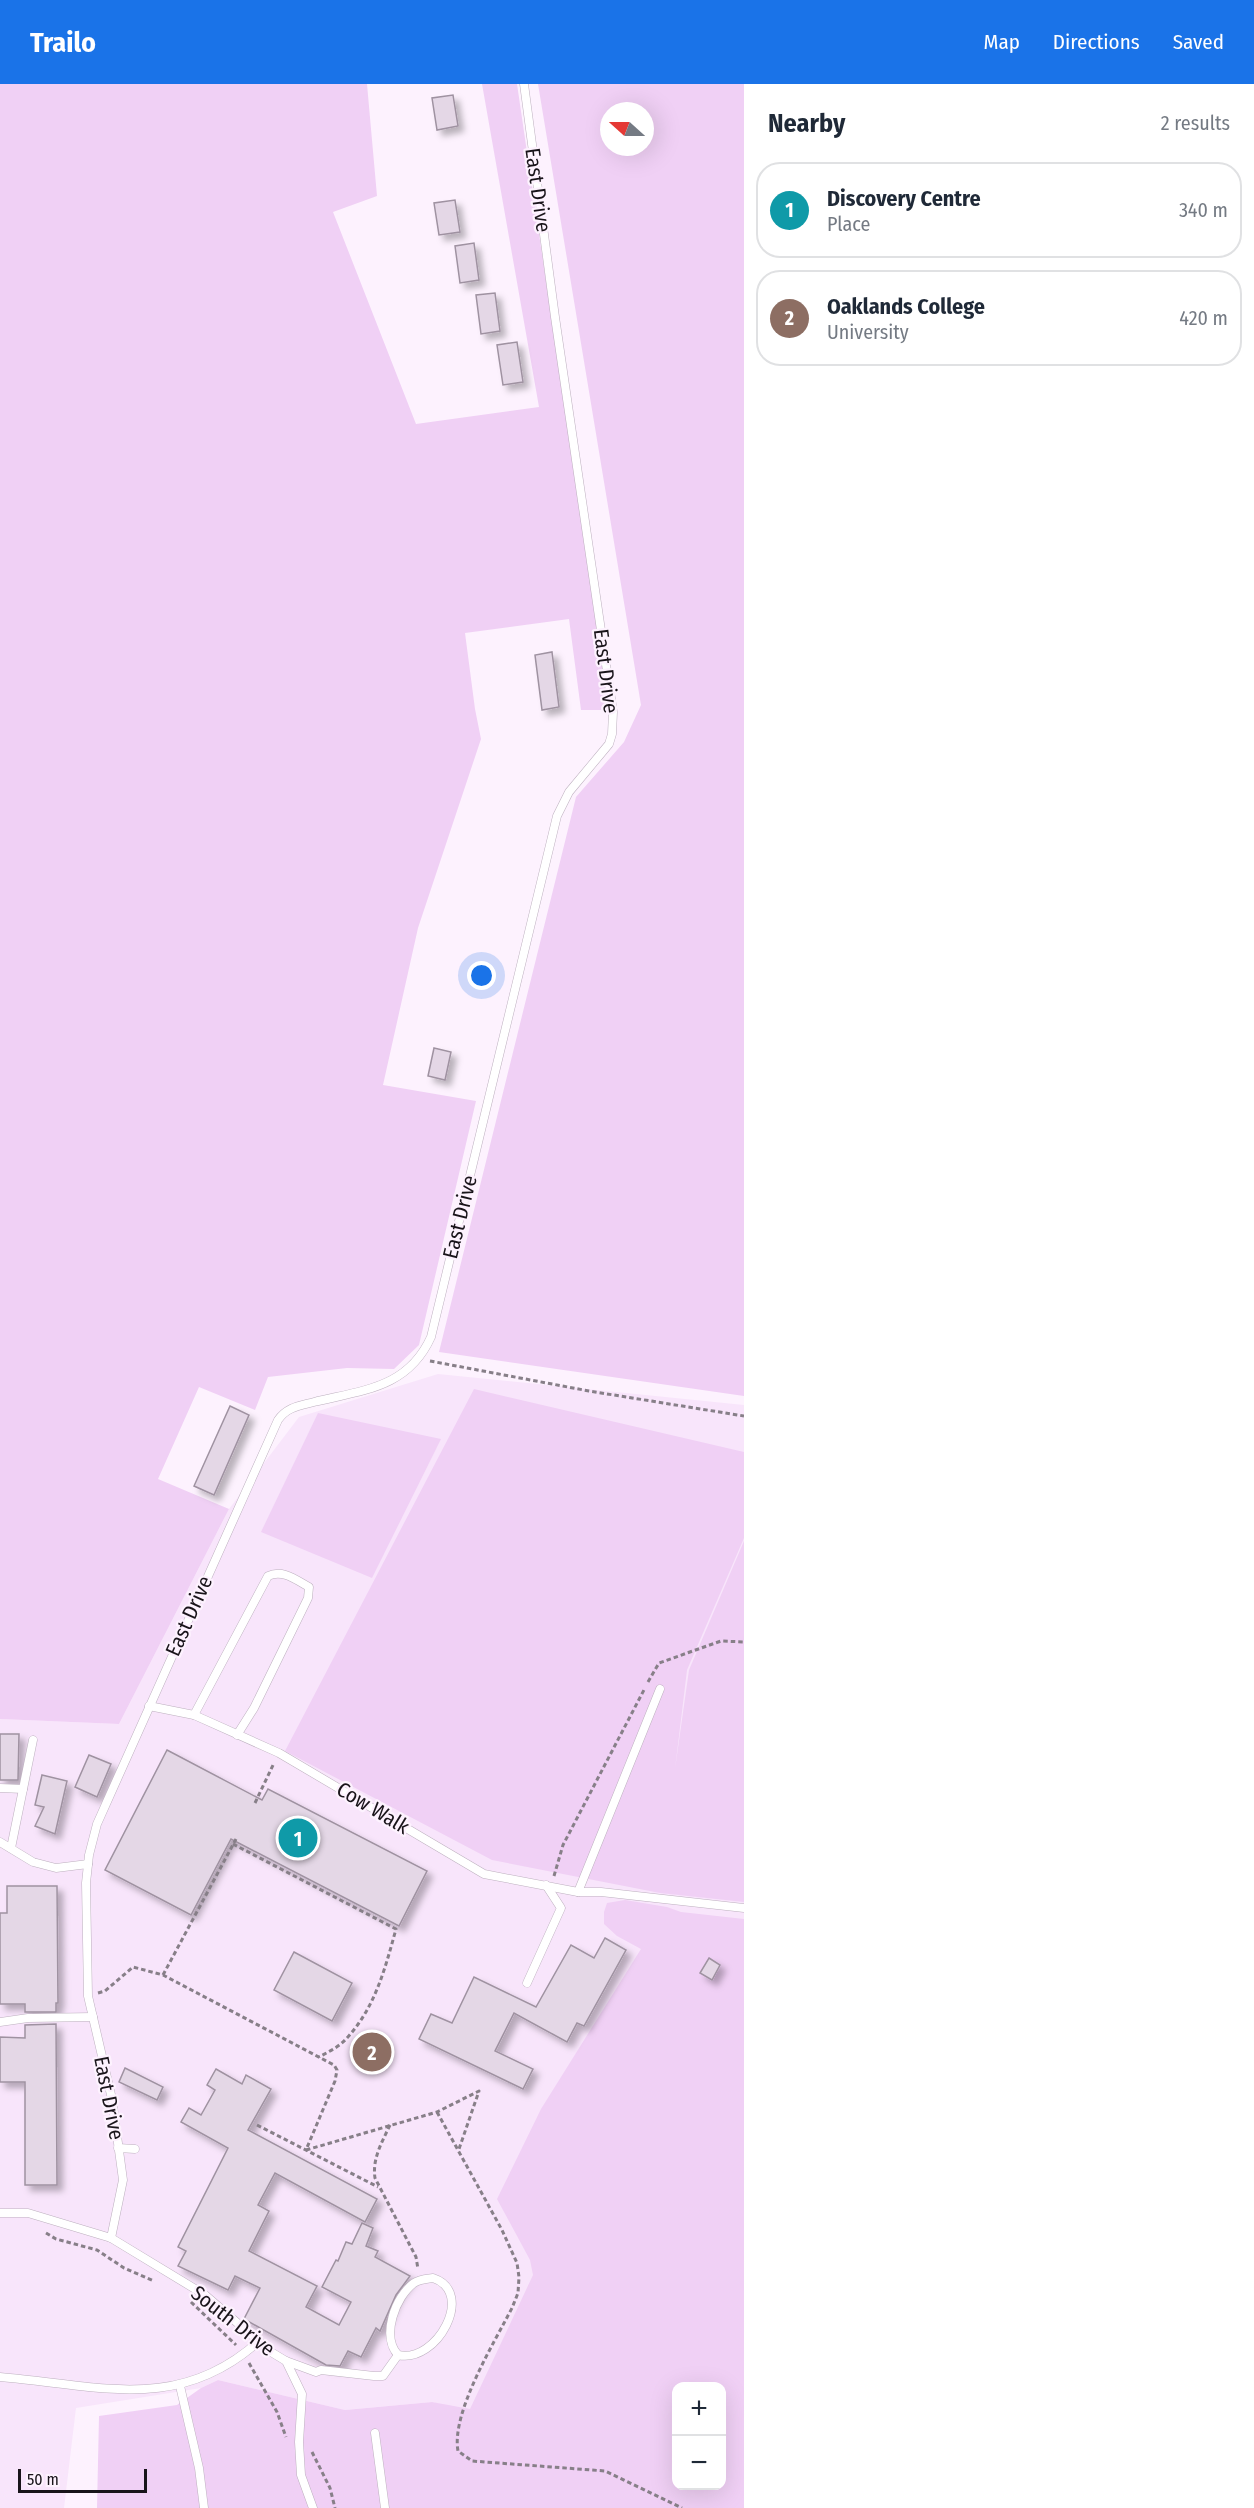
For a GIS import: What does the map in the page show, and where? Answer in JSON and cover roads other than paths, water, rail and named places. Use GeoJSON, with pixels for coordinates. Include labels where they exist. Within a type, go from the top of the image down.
{"type":"FeatureCollection","features":[{"type":"Feature","properties":{"kind":"lane","name":"East Drive"},"geometry":{"type":"LineString","coordinates":[[111,2238],[123,2180],[112,2099],[88,1996],[86,1883],[97,1824],[278,1420],[289,1408],[374,1388],[396,1379],[420,1358],[431,1337],[556,816],[569,792],[603,753],[612,734],[614,711],[557,329],[524,84]]}},
{"type":"Feature","properties":{"kind":"lane"},"geometry":{"type":"LineString","coordinates":[[194,1715],[268,1576],[276,1572],[282,1573],[309,1587],[308,1598],[254,1708],[237,1735]]}},
{"type":"Feature","properties":{"kind":"lane"},"geometry":{"type":"LineString","coordinates":[[578,1892],[660,1689]]}},
{"type":"Feature","properties":{"kind":"lane","name":"Cow Walk"},"geometry":{"type":"LineString","coordinates":[[149,1706],[194,1715],[279,1753],[484,1874],[578,1892],[601,1892],[744,1908]]}},
{"type":"Feature","properties":{"kind":"lane"},"geometry":{"type":"LineString","coordinates":[[11,1848],[33,1740]]}},
{"type":"Feature","properties":{"kind":"lane"},"geometry":{"type":"LineString","coordinates":[[0,1788],[23,1789]]}},
{"type":"Feature","properties":{"kind":"lane"},"geometry":{"type":"LineString","coordinates":[[0,1842],[33,1862],[56,1868],[88,1864]]}},
{"type":"Feature","properties":{"kind":"lane"},"geometry":{"type":"LineString","coordinates":[[527,1983],[561,1908],[546,1885]]}},
{"type":"Feature","properties":{"kind":"lane"},"geometry":{"type":"LineString","coordinates":[[0,2022],[28,2018],[93,2017]]}},
{"type":"Feature","properties":{"kind":"lane"},"geometry":{"type":"LineString","coordinates":[[118,2148],[135,2149]]}},
{"type":"Feature","properties":{"kind":"lane","name":"South Drive"},"geometry":{"type":"LineString","coordinates":[[0,2213],[28,2214],[111,2238],[205,2295],[271,2352],[286,2361],[302,2394],[299,2442],[301,2475],[313,2508]]}},
{"type":"Feature","properties":{"kind":"lane"},"geometry":{"type":"LineString","coordinates":[[433,2278],[444,2284],[451,2298],[448,2320],[433,2344],[414,2356],[398,2355],[390,2342],[392,2322],[404,2294],[420,2280],[433,2278]]}},
{"type":"Feature","properties":{"kind":"lane"},"geometry":{"type":"LineString","coordinates":[[0,2377],[111,2391],[180,2386],[225,2368],[259,2341]]}},
{"type":"Feature","properties":{"kind":"lane"},"geometry":{"type":"LineString","coordinates":[[286,2361],[316,2372],[321,2370],[383,2376],[398,2355]]}},
{"type":"Feature","properties":{"kind":"lane"},"geometry":{"type":"LineString","coordinates":[[180,2386],[199,2468],[204,2508]]}},
{"type":"Feature","properties":{"kind":"lane"},"geometry":{"type":"LineString","coordinates":[[375,2433],[385,2508]]}},
{"type":"Feature","properties":{"kind":"place","name":"Discovery Centre"},"geometry":{"type":"Point","coordinates":[298,1838]}},
{"type":"Feature","properties":{"kind":"place","name":"Oaklands College"},"geometry":{"type":"Point","coordinates":[372,2052]}}]}
